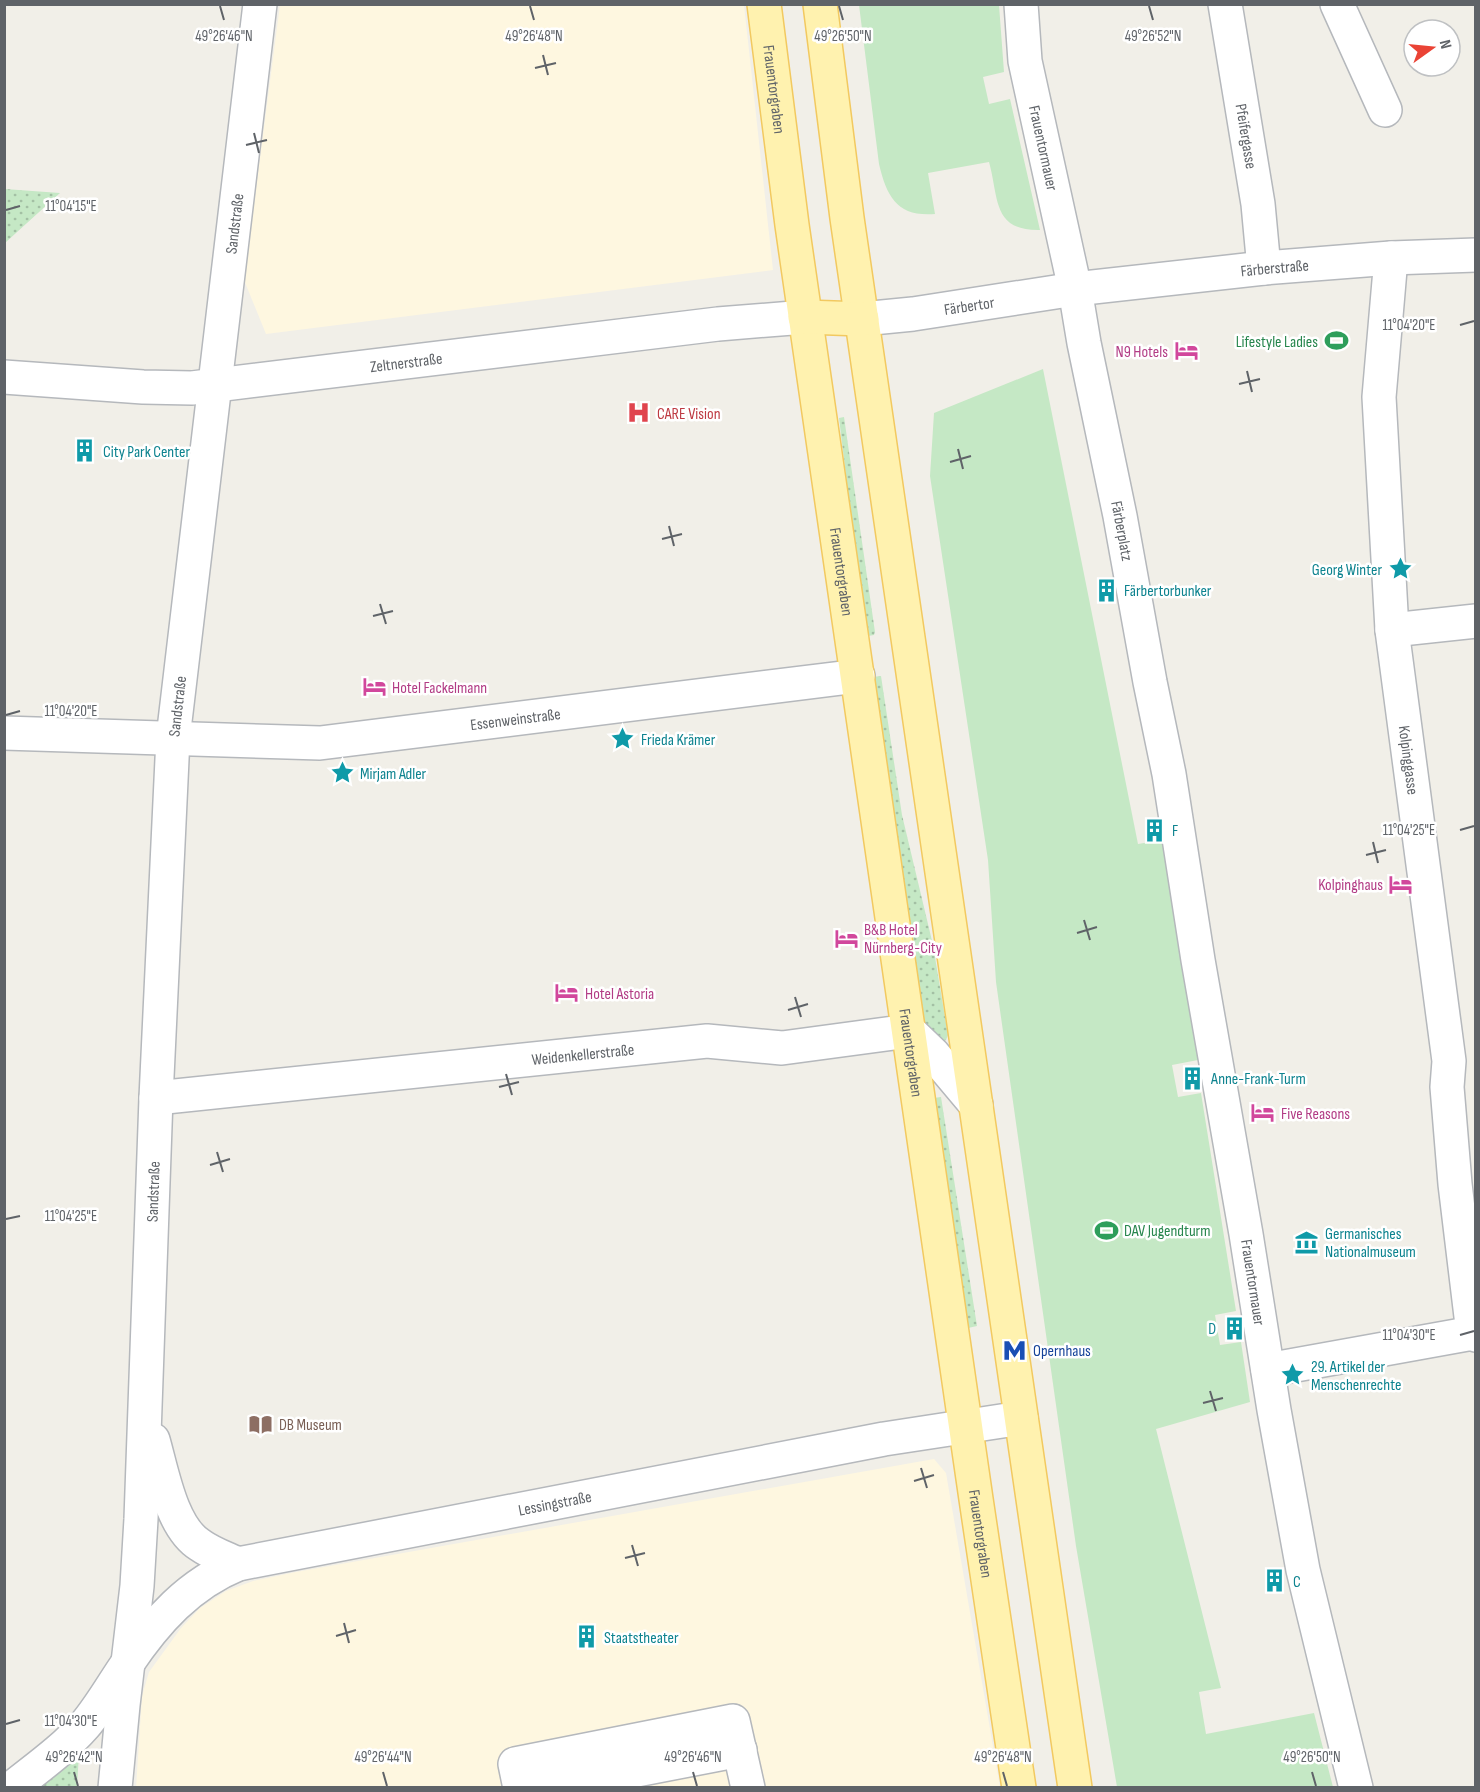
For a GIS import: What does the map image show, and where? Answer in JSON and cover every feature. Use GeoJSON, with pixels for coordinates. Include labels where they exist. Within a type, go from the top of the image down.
{"type":"FeatureCollection","features":[{"type":"Feature","properties":{"kind":"main road","name":"Frauentorgraben"},"geometry":{"type":"LineString","coordinates":[[764,4],[787,190],[1019,1788]]}},
{"type":"Feature","properties":{"kind":"main road"},"geometry":{"type":"LineString","coordinates":[[820,4],[847,219],[1075,1788]]}},
{"type":"Feature","properties":{"kind":"main road"},"geometry":{"type":"LineString","coordinates":[[806,317],[862,319]]}},
{"type":"Feature","properties":{"kind":"street","name":"Sandstraße"},"geometry":{"type":"LineString","coordinates":[[115,1788],[137,1586],[173,738],[260,4]]}},
{"type":"Feature","properties":{"kind":"street","name":"Frauentormauer"},"geometry":{"type":"LineString","coordinates":[[1021,4],[1025,61],[1075,289]]}},
{"type":"Feature","properties":{"kind":"street","name":"Pfeifergasse"},"geometry":{"type":"LineString","coordinates":[[1225,4],[1258,204],[1264,268]]}},
{"type":"Feature","properties":{"kind":"street"},"geometry":{"type":"LineString","coordinates":[[1337,4],[1385,110]]}},
{"type":"Feature","properties":{"kind":"street","name":"Färberstraße"},"geometry":{"type":"LineString","coordinates":[[1075,289],[1264,268],[1391,258],[1476,255]]}},
{"type":"Feature","properties":{"kind":"street","name":"Kolpinggasse"},"geometry":{"type":"LineString","coordinates":[[1391,258],[1379,398],[1392,630],[1449,1061],[1446,1087],[1455,1184],[1474,1334]]}},
{"type":"Feature","properties":{"kind":"street","name":"Färbertor"},"geometry":{"type":"LineString","coordinates":[[862,319],[913,314],[1075,289]]}},
{"type":"Feature","properties":{"kind":"street","name":"Färberplatz"},"geometry":{"type":"LineString","coordinates":[[1075,289],[1169,774]]}},
{"type":"Feature","properties":{"kind":"street","name":"Zeltnerstraße"},"geometry":{"type":"LineString","coordinates":[[4,377],[192,388],[215,383],[718,324],[806,317]]}},
{"type":"Feature","properties":{"kind":"street"},"geometry":{"type":"LineString","coordinates":[[1392,630],[1476,621]]}},
{"type":"Feature","properties":{"kind":"street","name":"Essenweinstraße"},"geometry":{"type":"LineString","coordinates":[[4,733],[320,743],[858,676]]}},
{"type":"Feature","properties":{"kind":"street","name":"Frauentormauer"},"geometry":{"type":"LineString","coordinates":[[1169,774],[1198,960],[1303,1570],[1356,1788]]}},
{"type":"Feature","properties":{"kind":"street"},"geometry":{"type":"LineString","coordinates":[[909,1031],[934,1055],[976,1104]]}},
{"type":"Feature","properties":{"kind":"street","name":"Weidenkellerstraße"},"geometry":{"type":"LineString","coordinates":[[156,1098],[707,1041],[782,1048],[909,1031]]}},
{"type":"Feature","properties":{"kind":"street"},"geometry":{"type":"LineString","coordinates":[[1268,1370],[1474,1334]]}},
{"type":"Feature","properties":{"kind":"street","name":"Sandstraße"},"geometry":{"type":"LineString","coordinates":[[145,1412],[169,1496],[182,1529],[198,1545],[238,1564]]}},
{"type":"Feature","properties":{"kind":"street","name":"Lessingstraße"},"geometry":{"type":"LineString","coordinates":[[12,1788],[54,1755],[83,1727],[95,1713],[127,1663],[176,1603],[204,1581],[238,1564],[884,1439],[1021,1418]]}},
{"type":"Feature","properties":{"kind":"street"},"geometry":{"type":"LineString","coordinates":[[520,1788],[515,1764],[734,1721],[748,1788]]}},
{"type":"Feature","properties":{"kind":"street"},"geometry":{"type":"LineString","coordinates":[[544,1788],[740,1750]]}},
{"type":"Feature","properties":{"kind":"shaded area"},"geometry":{"type":"Polygon","coordinates":[[[280,5],[744,5],[773,270],[266,334],[244,280],[280,5]]]}},
{"type":"Feature","properties":{"kind":"shaded area","name":"Staatstheater"},"geometry":{"type":"Polygon","coordinates":[[[934,1459],[946,1473],[1000,1787],[136,1788],[142,1696],[149,1672],[181,1628],[200,1608],[226,1591],[253,1581],[296,1572],[934,1459]]]}},
{"type":"Feature","properties":{"kind":"green space"},"geometry":{"type":"Polygon","coordinates":[[[859,5],[999,5],[1004,72],[983,77],[989,104],[1010,99],[1040,230],[1024,229],[1013,225],[1005,218],[997,200],[989,162],[928,173],[935,214],[912,212],[896,203],[890,196],[879,164],[859,5]]]}},
{"type":"Feature","properties":{"kind":"green space"},"geometry":{"type":"Polygon","coordinates":[[[5,189],[60,193],[5,243],[5,189]]]}},
{"type":"Feature","properties":{"kind":"green space"},"geometry":{"type":"Polygon","coordinates":[[[1043,369],[1138,844],[1162,840],[1198,1060],[1172,1065],[1178,1097],[1201,1093],[1236,1311],[1215,1315],[1220,1345],[1241,1342],[1250,1402],[1156,1429],[1221,1688],[1199,1692],[1206,1734],[1314,1713],[1333,1787],[1117,1787],[1076,1546],[996,982],[988,860],[930,476],[934,413],[1043,369]]]}},
{"type":"Feature","properties":{"kind":"green space"},"geometry":{"type":"Polygon","coordinates":[[[844,417],[875,632],[874,635],[868,636],[865,633],[839,418],[844,417]]]}},
{"type":"Feature","properties":{"kind":"green space"},"geometry":{"type":"Polygon","coordinates":[[[881,676],[902,815],[933,945],[948,1035],[942,1042],[923,1026],[872,677],[881,676]]]}},
{"type":"Feature","properties":{"kind":"green space"},"geometry":{"type":"Polygon","coordinates":[[[941,1097],[977,1326],[968,1328],[934,1098],[941,1097]]]}},
{"type":"Feature","properties":{"kind":"green space"},"geometry":{"type":"Polygon","coordinates":[[[79,1754],[77,1787],[34,1787],[79,1754]]]}},
{"type":"Feature","properties":{"kind":"place","name":"Lifestyle Ladies"},"geometry":{"type":"Point","coordinates":[1336,341]}},
{"type":"Feature","properties":{"kind":"place","name":"N9 Hotels"},"geometry":{"type":"Point","coordinates":[1186,351]}},
{"type":"Feature","properties":{"kind":"place","name":"CARE Vision"},"geometry":{"type":"Point","coordinates":[639,413]}},
{"type":"Feature","properties":{"kind":"place","name":"City Park Center"},"geometry":{"type":"Point","coordinates":[85,451]}},
{"type":"Feature","properties":{"kind":"place","name":"Georg Winter"},"geometry":{"type":"Point","coordinates":[1400,569]}},
{"type":"Feature","properties":{"kind":"place","name":"Färbertorbunker"},"geometry":{"type":"Point","coordinates":[1106,590]}},
{"type":"Feature","properties":{"kind":"place","name":"Hotel Fackelmann"},"geometry":{"type":"Point","coordinates":[374,687]}},
{"type":"Feature","properties":{"kind":"place","name":"Frieda Krämer"},"geometry":{"type":"Point","coordinates":[623,739]}},
{"type":"Feature","properties":{"kind":"place","name":"Mirjam Adler"},"geometry":{"type":"Point","coordinates":[342,773]}},
{"type":"Feature","properties":{"kind":"place","name":"F"},"geometry":{"type":"Point","coordinates":[1154,830]}},
{"type":"Feature","properties":{"kind":"place","name":"Kolpinghaus"},"geometry":{"type":"Point","coordinates":[1401,884]}},
{"type":"Feature","properties":{"kind":"place","name":"B&B Hotel Nürnberg-City"},"geometry":{"type":"Point","coordinates":[846,938]}},
{"type":"Feature","properties":{"kind":"place","name":"Hotel Astoria"},"geometry":{"type":"Point","coordinates":[567,993]}},
{"type":"Feature","properties":{"kind":"place","name":"Anne-Frank-Turm"},"geometry":{"type":"Point","coordinates":[1193,1078]}},
{"type":"Feature","properties":{"kind":"place","name":"Five Reasons"},"geometry":{"type":"Point","coordinates":[1263,1113]}},
{"type":"Feature","properties":{"kind":"place","name":"DAV Jugendturm"},"geometry":{"type":"Point","coordinates":[1106,1230]}},
{"type":"Feature","properties":{"kind":"place","name":"Germanisches Nationalmuseum"},"geometry":{"type":"Point","coordinates":[1307,1242]}},
{"type":"Feature","properties":{"kind":"place","name":"D"},"geometry":{"type":"Point","coordinates":[1234,1328]}},
{"type":"Feature","properties":{"kind":"place","name":"Opernhaus"},"geometry":{"type":"Point","coordinates":[1015,1350]}},
{"type":"Feature","properties":{"kind":"place","name":"29. Artikel der Menschenrechte"},"geometry":{"type":"Point","coordinates":[1293,1375]}},
{"type":"Feature","properties":{"kind":"place","name":"DB Museum"},"geometry":{"type":"Point","coordinates":[261,1424]}},
{"type":"Feature","properties":{"kind":"place","name":"C"},"geometry":{"type":"Point","coordinates":[1275,1581]}},
{"type":"Feature","properties":{"kind":"place","name":"Staatstheater"},"geometry":{"type":"Point","coordinates":[586,1637]}}]}
